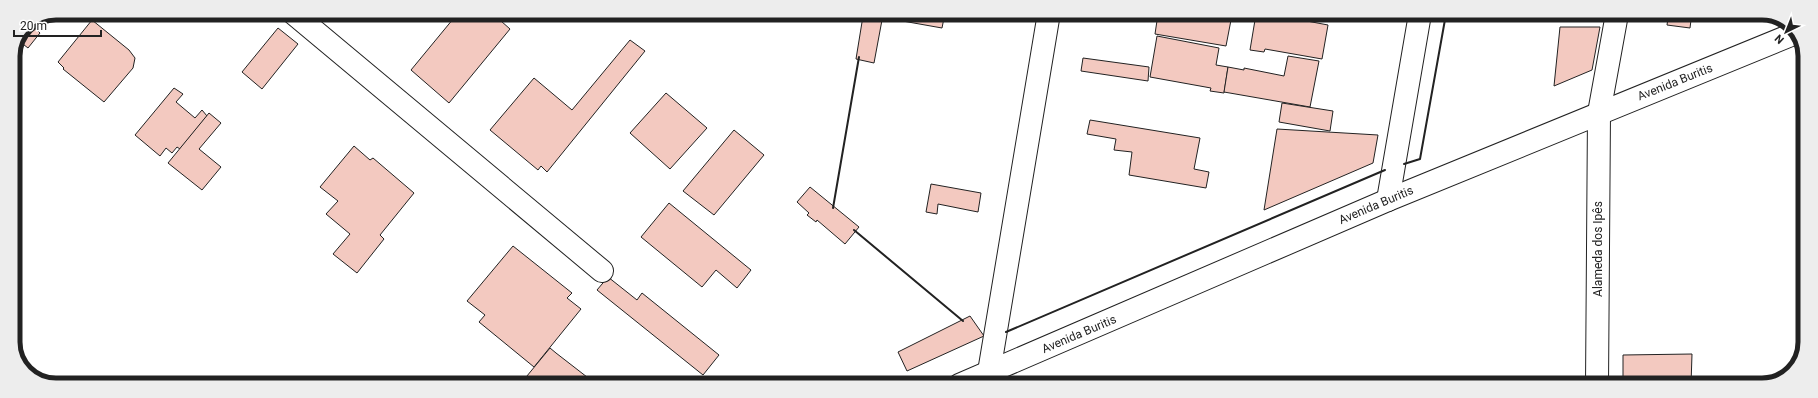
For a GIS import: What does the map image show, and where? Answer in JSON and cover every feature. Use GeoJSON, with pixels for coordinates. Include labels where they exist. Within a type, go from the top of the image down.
{"type":"FeatureCollection","features":[{"type":"Feature","properties":{"kind":"street"},"geometry":{"type":"LineString","coordinates":[[301,20],[602,271]]}},
{"type":"Feature","properties":{"kind":"street"},"geometry":{"type":"LineString","coordinates":[[990,372],[1048,20]]}},
{"type":"Feature","properties":{"kind":"street"},"geometry":{"type":"LineString","coordinates":[[1388,200],[1419,20]]}},
{"type":"Feature","properties":{"kind":"street","name":"Alameda dos Ipês"},"geometry":{"type":"LineString","coordinates":[[1597,378],[1598,113],[1616,20]]}},
{"type":"Feature","properties":{"kind":"street","name":"Avenida Buritis"},"geometry":{"type":"LineString","coordinates":[[976,378],[1388,200],[1791,35]]}},
{"type":"Feature","properties":{"kind":"building"},"geometry":{"type":"Polygon","coordinates":[[[92,20],[129,50],[135,58],[133,68],[104,102],[63,69],[64,68],[58,62],[92,20]]]}},
{"type":"Feature","properties":{"kind":"building"},"geometry":{"type":"Polygon","coordinates":[[[452,20],[500,20],[510,29],[449,103],[411,70],[452,20]]]}},
{"type":"Feature","properties":{"kind":"building"},"geometry":{"type":"Polygon","coordinates":[[[862,20],[882,20],[874,63],[856,59],[862,20]]]}},
{"type":"Feature","properties":{"kind":"building"},"geometry":{"type":"Polygon","coordinates":[[[897,20],[944,20],[942,28],[897,20]]]}},
{"type":"Feature","properties":{"kind":"building"},"geometry":{"type":"Polygon","coordinates":[[[1157,20],[1231,20],[1226,46],[1155,34],[1157,20]]]}},
{"type":"Feature","properties":{"kind":"building"},"geometry":{"type":"Polygon","coordinates":[[[1255,20],[1302,20],[1328,25],[1322,59],[1265,49],[1264,52],[1250,50],[1255,20]]]}},
{"type":"Feature","properties":{"kind":"building"},"geometry":{"type":"Polygon","coordinates":[[[1668,20],[1691,20],[1690,28],[1667,25],[1668,20]]]}},
{"type":"Feature","properties":{"kind":"building"},"geometry":{"type":"Polygon","coordinates":[[[45,22],[38,31],[40,33],[28,48],[23,44],[26,36],[30,30],[45,22]]]}},
{"type":"Feature","properties":{"kind":"building"},"geometry":{"type":"Polygon","coordinates":[[[1560,27],[1600,27],[1592,70],[1554,86],[1560,27]]]}},
{"type":"Feature","properties":{"kind":"building"},"geometry":{"type":"Polygon","coordinates":[[[278,28],[298,44],[262,89],[242,72],[278,28]]]}},
{"type":"Feature","properties":{"kind":"building"},"geometry":{"type":"Polygon","coordinates":[[[1157,36],[1219,48],[1216,65],[1228,67],[1224,93],[1210,91],[1211,88],[1150,77],[1157,36]]]}},
{"type":"Feature","properties":{"kind":"building"},"geometry":{"type":"Polygon","coordinates":[[[630,40],[645,51],[547,172],[541,166],[538,170],[490,130],[534,78],[572,110],[630,40]]]}},
{"type":"Feature","properties":{"kind":"building"},"geometry":{"type":"Polygon","coordinates":[[[1288,56],[1319,61],[1310,107],[1224,92],[1228,67],[1244,70],[1244,68],[1284,76],[1288,56]]]}},
{"type":"Feature","properties":{"kind":"building"},"geometry":{"type":"Polygon","coordinates":[[[1083,58],[1149,67],[1148,81],[1081,71],[1083,58]]]}},
{"type":"Feature","properties":{"kind":"building"},"geometry":{"type":"Polygon","coordinates":[[[174,88],[183,94],[176,102],[195,118],[202,110],[207,116],[180,149],[177,147],[172,153],[166,148],[160,156],[135,135],[174,88]]]}},
{"type":"Feature","properties":{"kind":"building"},"geometry":{"type":"Polygon","coordinates":[[[666,93],[707,128],[670,169],[630,133],[666,93]]]}},
{"type":"Feature","properties":{"kind":"building"},"geometry":{"type":"Polygon","coordinates":[[[1282,103],[1333,111],[1330,131],[1279,122],[1282,103]]]}},
{"type":"Feature","properties":{"kind":"building"},"geometry":{"type":"Polygon","coordinates":[[[209,113],[221,123],[199,149],[221,167],[202,190],[168,163],[209,113]]]}},
{"type":"Feature","properties":{"kind":"building"},"geometry":{"type":"Polygon","coordinates":[[[1090,120],[1200,138],[1194,169],[1209,172],[1206,188],[1129,175],[1132,152],[1114,150],[1116,139],[1087,134],[1090,120]]]}},
{"type":"Feature","properties":{"kind":"building"},"geometry":{"type":"Polygon","coordinates":[[[1277,129],[1378,135],[1373,163],[1264,210],[1277,129]]]}},
{"type":"Feature","properties":{"kind":"building"},"geometry":{"type":"Polygon","coordinates":[[[734,130],[764,155],[714,215],[683,191],[734,130]]]}},
{"type":"Feature","properties":{"kind":"building"},"geometry":{"type":"Polygon","coordinates":[[[354,146],[370,160],[373,158],[414,193],[380,235],[384,239],[357,273],[333,254],[350,234],[326,214],[338,201],[320,187],[354,146]]]}},
{"type":"Feature","properties":{"kind":"building"},"geometry":{"type":"Polygon","coordinates":[[[931,184],[981,193],[978,212],[938,204],[937,214],[926,212],[931,184]]]}},
{"type":"Feature","properties":{"kind":"building"},"geometry":{"type":"Polygon","coordinates":[[[810,187],[859,227],[845,244],[817,220],[816,222],[807,215],[809,213],[797,202],[810,187]]]}},
{"type":"Feature","properties":{"kind":"building"},"geometry":{"type":"Polygon","coordinates":[[[669,203],[751,270],[737,288],[716,270],[702,287],[641,237],[669,203]]]}},
{"type":"Feature","properties":{"kind":"building"},"geometry":{"type":"Polygon","coordinates":[[[513,246],[572,293],[567,298],[581,309],[534,367],[479,322],[485,315],[467,301],[513,246]]]}},
{"type":"Feature","properties":{"kind":"building"},"geometry":{"type":"Polygon","coordinates":[[[608,277],[637,300],[642,293],[719,355],[703,375],[597,290],[608,277]]]}},
{"type":"Feature","properties":{"kind":"building"},"geometry":{"type":"Polygon","coordinates":[[[970,316],[984,336],[907,371],[898,352],[970,316]]]}},
{"type":"Feature","properties":{"kind":"building"},"geometry":{"type":"Polygon","coordinates":[[[550,348],[588,378],[525,378],[550,348]]]}},
{"type":"Feature","properties":{"kind":"building"},"geometry":{"type":"Polygon","coordinates":[[[1692,354],[1691,378],[1623,378],[1623,355],[1692,354]]]}},
{"type":"Feature","properties":{"kind":"wall"},"geometry":{"type":"LineString","coordinates":[[1404,164],[1420,159],[1445,20]]}},
{"type":"Feature","properties":{"kind":"wall"},"geometry":{"type":"LineString","coordinates":[[833,208],[859,57]]}},
{"type":"Feature","properties":{"kind":"wall"},"geometry":{"type":"LineString","coordinates":[[1006,332],[1385,170]]}},
{"type":"Feature","properties":{"kind":"wall"},"geometry":{"type":"LineString","coordinates":[[854,230],[963,321]]}}]}
